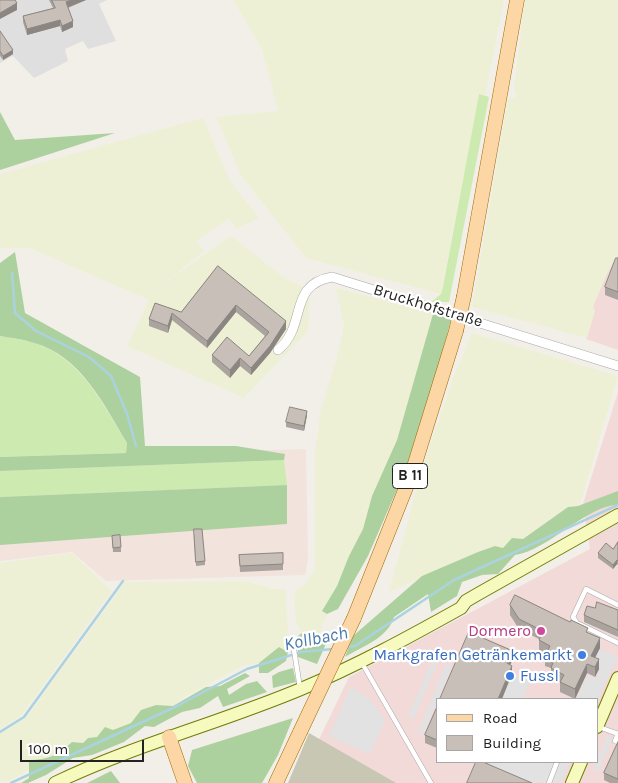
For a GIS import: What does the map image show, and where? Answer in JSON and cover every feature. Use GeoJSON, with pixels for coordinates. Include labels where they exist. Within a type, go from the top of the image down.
{"type":"FeatureCollection","features":[{"type":"Feature","properties":{"kind":"main road","name":"B 11"},"geometry":{"type":"LineString","coordinates":[[276,783],[354,618],[413,470],[456,331],[464,296],[517,0]]}},
{"type":"Feature","properties":{"kind":"main road"},"geometry":{"type":"LineString","coordinates":[[168,737],[184,783]]}},
{"type":"Feature","properties":{"kind":"street","name":"Bruckhofstraße"},"geometry":{"type":"LineString","coordinates":[[278,350],[285,344],[293,331],[305,290],[319,279],[332,277],[618,366]]}},
{"type":"Feature","properties":{"kind":"street"},"geometry":{"type":"LineString","coordinates":[[461,608],[478,594],[618,515]]}},
{"type":"Feature","properties":{"kind":"street"},"geometry":{"type":"LineString","coordinates":[[55,783],[80,771],[168,737],[300,689],[389,648],[461,608],[468,607],[498,592],[618,522]]}},
{"type":"Feature","properties":{"kind":"street"},"geometry":{"type":"LineString","coordinates":[[598,725],[618,678]]}},
{"type":"Feature","properties":{"kind":"street"},"geometry":{"type":"LineString","coordinates":[[572,783],[581,763]]}},
{"type":"Feature","properties":{"kind":"lane"},"geometry":{"type":"LineString","coordinates":[[618,605],[586,589],[573,616],[577,623],[618,643]]}},
{"type":"Feature","properties":{"kind":"lane"},"geometry":{"type":"LineString","coordinates":[[294,650],[300,689]]}},
{"type":"Feature","properties":{"kind":"lane"},"geometry":{"type":"LineString","coordinates":[[360,661],[431,783]]}},
{"type":"Feature","properties":{"kind":"lane"},"geometry":{"type":"LineString","coordinates":[[598,727],[618,734],[615,741],[618,742]]}},
{"type":"Feature","properties":{"kind":"lane"},"geometry":{"type":"LineString","coordinates":[[549,783],[557,763]]}},
{"type":"Feature","properties":{"kind":"shaded area"},"geometry":{"type":"Polygon","coordinates":[[[0,0],[107,0],[99,4],[116,41],[88,49],[83,41],[65,49],[68,61],[34,78],[13,56],[0,63],[0,0]]]}},
{"type":"Feature","properties":{"kind":"shaded area"},"geometry":{"type":"Polygon","coordinates":[[[233,0],[504,0],[485,96],[479,95],[441,294],[306,258],[241,175],[216,117],[278,111],[262,49],[233,0]]]}},
{"type":"Feature","properties":{"kind":"shaded area"},"geometry":{"type":"Polygon","coordinates":[[[525,0],[618,0],[618,255],[608,271],[593,306],[595,311],[587,338],[472,307],[508,99],[517,97],[514,87],[525,0]]]}},
{"type":"Feature","properties":{"kind":"shaded area"},"geometry":{"type":"Polygon","coordinates":[[[203,118],[230,181],[259,218],[236,229],[229,218],[196,241],[204,251],[163,284],[231,236],[286,279],[310,289],[308,331],[244,398],[127,346],[149,300],[30,248],[0,248],[0,174],[203,118]]]}},
{"type":"Feature","properties":{"kind":"shaded area"},"geometry":{"type":"Polygon","coordinates":[[[618,255],[618,350],[586,339],[593,306],[608,271],[618,255]]]}},
{"type":"Feature","properties":{"kind":"shaded area"},"geometry":{"type":"Polygon","coordinates":[[[336,288],[433,314],[397,440],[372,496],[363,529],[349,556],[337,586],[323,611],[327,614],[319,636],[302,633],[296,623],[294,597],[297,589],[304,585],[315,570],[315,453],[321,409],[337,357],[344,325],[336,288]]]}},
{"type":"Feature","properties":{"kind":"shaded area"},"geometry":{"type":"Polygon","coordinates":[[[472,333],[618,376],[580,505],[568,507],[523,539],[503,548],[495,546],[478,552],[389,592],[423,465],[454,376],[472,333]]]}},
{"type":"Feature","properties":{"kind":"shaded area"},"geometry":{"type":"Polygon","coordinates":[[[618,392],[618,783],[298,783],[349,677],[590,549],[583,504],[618,392]]]}},
{"type":"Feature","properties":{"kind":"shaded area"},"geometry":{"type":"Polygon","coordinates":[[[306,449],[308,559],[305,575],[106,581],[72,552],[0,561],[0,457],[306,449]]]}},
{"type":"Feature","properties":{"kind":"shaded area"},"geometry":{"type":"Polygon","coordinates":[[[72,553],[112,591],[21,716],[0,729],[0,563],[72,553]]]}},
{"type":"Feature","properties":{"kind":"shaded area"},"geometry":{"type":"Polygon","coordinates":[[[246,581],[273,589],[285,589],[288,652],[279,647],[259,663],[243,666],[186,696],[173,706],[156,705],[141,710],[131,723],[97,737],[88,738],[83,743],[72,742],[60,753],[44,760],[29,760],[29,770],[8,782],[0,780],[0,734],[26,718],[125,582],[246,581]]]}},
{"type":"Feature","properties":{"kind":"shaded area"},"geometry":{"type":"Polygon","coordinates":[[[600,649],[618,657],[598,698],[576,698],[587,675],[596,679],[600,669],[593,665],[600,649]]]}},
{"type":"Feature","properties":{"kind":"shaded area"},"geometry":{"type":"Polygon","coordinates":[[[434,657],[439,658],[414,718],[408,716],[434,657]]]}},
{"type":"Feature","properties":{"kind":"shaded area"},"geometry":{"type":"Polygon","coordinates":[[[446,664],[452,667],[439,698],[436,698],[436,705],[423,735],[418,733],[446,664]]]}},
{"type":"Feature","properties":{"kind":"shaded area"},"geometry":{"type":"Polygon","coordinates":[[[512,674],[530,681],[523,698],[502,698],[512,674]]]}},
{"type":"Feature","properties":{"kind":"shaded area"},"geometry":{"type":"Polygon","coordinates":[[[351,687],[370,700],[385,720],[370,754],[329,736],[351,687]]]}},
{"type":"Feature","properties":{"kind":"shaded area"},"geometry":{"type":"Polygon","coordinates":[[[309,733],[396,783],[288,783],[309,733]]]}},
{"type":"Feature","properties":{"kind":"shaded area"},"geometry":{"type":"Polygon","coordinates":[[[607,736],[613,738],[598,772],[593,770],[596,763],[598,763],[598,758],[607,736]]]}},
{"type":"Feature","properties":{"kind":"shaded area"},"geometry":{"type":"Polygon","coordinates":[[[570,763],[561,783],[518,783],[474,764],[570,763]]]}},
{"type":"Feature","properties":{"kind":"green space"},"geometry":{"type":"Polygon","coordinates":[[[479,94],[489,97],[449,302],[431,302],[441,294],[443,287],[479,94]]]}},
{"type":"Feature","properties":{"kind":"green space"},"geometry":{"type":"Polygon","coordinates":[[[0,112],[15,140],[115,133],[0,170],[0,112]]]}},
{"type":"Feature","properties":{"kind":"green space"},"geometry":{"type":"Polygon","coordinates":[[[15,252],[25,313],[140,377],[145,446],[236,446],[285,454],[284,460],[0,471],[0,457],[126,453],[127,443],[90,384],[65,359],[51,349],[34,343],[0,336],[0,263],[15,252]]]}},
{"type":"Feature","properties":{"kind":"green space"},"geometry":{"type":"Polygon","coordinates":[[[433,314],[451,319],[435,381],[405,471],[368,556],[338,609],[327,614],[322,611],[337,586],[349,556],[363,529],[372,496],[397,440],[433,314]]]}},
{"type":"Feature","properties":{"kind":"green space"},"geometry":{"type":"Polygon","coordinates":[[[0,336],[30,342],[51,350],[78,371],[99,398],[127,443],[126,453],[0,457],[0,336]]]}},
{"type":"Feature","properties":{"kind":"green space"},"geometry":{"type":"Polygon","coordinates":[[[284,460],[287,485],[0,497],[0,471],[284,460]]]}},
{"type":"Feature","properties":{"kind":"green space"},"geometry":{"type":"Polygon","coordinates":[[[287,485],[287,524],[0,545],[0,497],[287,485]]]}},
{"type":"Feature","properties":{"kind":"green space"},"geometry":{"type":"Polygon","coordinates":[[[618,491],[618,505],[594,512],[541,545],[527,552],[515,555],[498,574],[482,575],[462,582],[457,596],[431,612],[428,594],[394,617],[381,636],[345,657],[353,636],[422,576],[495,546],[503,548],[512,538],[523,539],[568,507],[578,506],[618,491]]]}},
{"type":"Feature","properties":{"kind":"green space"},"geometry":{"type":"Polygon","coordinates":[[[302,633],[329,637],[317,664],[298,657],[298,636],[302,633]]]}},
{"type":"Feature","properties":{"kind":"green space"},"geometry":{"type":"Polygon","coordinates":[[[279,647],[288,652],[286,661],[268,673],[259,673],[259,663],[279,647]]]}},
{"type":"Feature","properties":{"kind":"green space"},"geometry":{"type":"Polygon","coordinates":[[[293,668],[296,682],[273,688],[272,676],[293,668]]]}},
{"type":"Feature","properties":{"kind":"green space"},"geometry":{"type":"Polygon","coordinates":[[[245,673],[250,676],[227,689],[229,695],[246,684],[257,681],[267,692],[223,707],[218,696],[200,708],[182,712],[154,727],[145,726],[124,742],[92,755],[73,758],[46,775],[28,783],[21,783],[29,778],[29,760],[52,756],[72,742],[83,743],[88,738],[97,737],[105,727],[113,730],[131,723],[141,710],[156,705],[173,706],[206,687],[220,686],[245,673]]]}},
{"type":"Feature","properties":{"kind":"green space"},"geometry":{"type":"Polygon","coordinates":[[[293,718],[278,755],[262,783],[197,783],[188,766],[192,750],[293,718]]]}},
{"type":"Feature","properties":{"kind":"green space"},"geometry":{"type":"Polygon","coordinates":[[[111,771],[120,783],[87,783],[111,771]]]}},
{"type":"Feature","properties":{"kind":"building"},"geometry":{"type":"Polygon","coordinates":[[[0,0],[15,0],[17,3],[0,13],[0,0]]]}},
{"type":"Feature","properties":{"kind":"building"},"geometry":{"type":"Polygon","coordinates":[[[52,0],[72,0],[66,2],[73,21],[62,26],[60,20],[27,29],[23,16],[55,8],[52,0]]]}},
{"type":"Feature","properties":{"kind":"building"},"geometry":{"type":"Polygon","coordinates":[[[0,31],[13,50],[3,56],[0,51],[0,31]]]}},
{"type":"Feature","properties":{"kind":"building"},"geometry":{"type":"Polygon","coordinates":[[[616,258],[618,258],[618,292],[605,287],[616,258]]]}},
{"type":"Feature","properties":{"kind":"building"},"geometry":{"type":"Polygon","coordinates":[[[218,266],[286,321],[270,346],[251,368],[240,358],[230,370],[212,355],[227,337],[249,356],[269,332],[236,305],[207,341],[172,313],[168,326],[149,319],[155,303],[181,312],[218,266]]]}},
{"type":"Feature","properties":{"kind":"building"},"geometry":{"type":"Polygon","coordinates":[[[290,407],[307,411],[304,426],[286,422],[290,407]]]}},
{"type":"Feature","properties":{"kind":"building"},"geometry":{"type":"Polygon","coordinates":[[[194,529],[202,529],[205,561],[196,562],[194,529]]]}},
{"type":"Feature","properties":{"kind":"building"},"geometry":{"type":"Polygon","coordinates":[[[120,535],[121,547],[113,548],[112,536],[120,535]]]}},
{"type":"Feature","properties":{"kind":"building"},"geometry":{"type":"Polygon","coordinates":[[[618,542],[618,561],[613,565],[598,553],[606,543],[613,549],[618,542]]]}},
{"type":"Feature","properties":{"kind":"building"},"geometry":{"type":"Polygon","coordinates":[[[283,553],[283,564],[240,566],[239,555],[283,553]]]}},
{"type":"Feature","properties":{"kind":"building"},"geometry":{"type":"Polygon","coordinates":[[[515,595],[570,622],[571,620],[588,628],[586,632],[600,638],[591,656],[599,659],[595,667],[587,664],[575,689],[560,682],[564,675],[551,668],[554,660],[545,656],[550,646],[539,640],[543,631],[519,619],[510,605],[515,595]]]}},
{"type":"Feature","properties":{"kind":"building"},"geometry":{"type":"Polygon","coordinates":[[[597,602],[618,610],[618,630],[584,615],[587,606],[595,608],[597,602]]]}},
{"type":"Feature","properties":{"kind":"building"},"geometry":{"type":"Polygon","coordinates":[[[469,632],[513,651],[507,663],[512,666],[498,698],[440,698],[469,632]]]}},
{"type":"Feature","properties":{"kind":"building"},"geometry":{"type":"Polygon","coordinates":[[[436,709],[436,740],[425,735],[436,709]]]}},
{"type":"Feature","properties":{"kind":"building"},"geometry":{"type":"Polygon","coordinates":[[[618,742],[618,779],[604,773],[618,742]]]}},
{"type":"Feature","properties":{"kind":"building"},"geometry":{"type":"Polygon","coordinates":[[[476,763],[485,763],[532,783],[467,783],[476,763]]]}},
{"type":"Feature","properties":{"kind":"waterway"},"geometry":{"type":"LineString","coordinates":[[12,273],[15,313],[36,331],[89,357],[111,376],[127,414],[136,446]]}},
{"type":"Feature","properties":{"kind":"waterway","name":"Kollbach"},"geometry":{"type":"LineString","coordinates":[[346,647],[355,646],[454,580],[618,505]]}},
{"type":"Feature","properties":{"kind":"waterway"},"geometry":{"type":"LineString","coordinates":[[0,732],[24,717],[123,581]]}},
{"type":"Feature","properties":{"kind":"waterway","name":"Kollbach"},"geometry":{"type":"LineString","coordinates":[[11,783],[177,706],[247,669],[301,652],[333,649]]}},
{"type":"Feature","properties":{"kind":"place","name":"Dormero"},"geometry":{"type":"Point","coordinates":[541,631]}},
{"type":"Feature","properties":{"kind":"place","name":"Markgrafen Getränkemarkt"},"geometry":{"type":"Point","coordinates":[582,655]}},
{"type":"Feature","properties":{"kind":"place","name":"Fussl"},"geometry":{"type":"Point","coordinates":[510,676]}}]}
